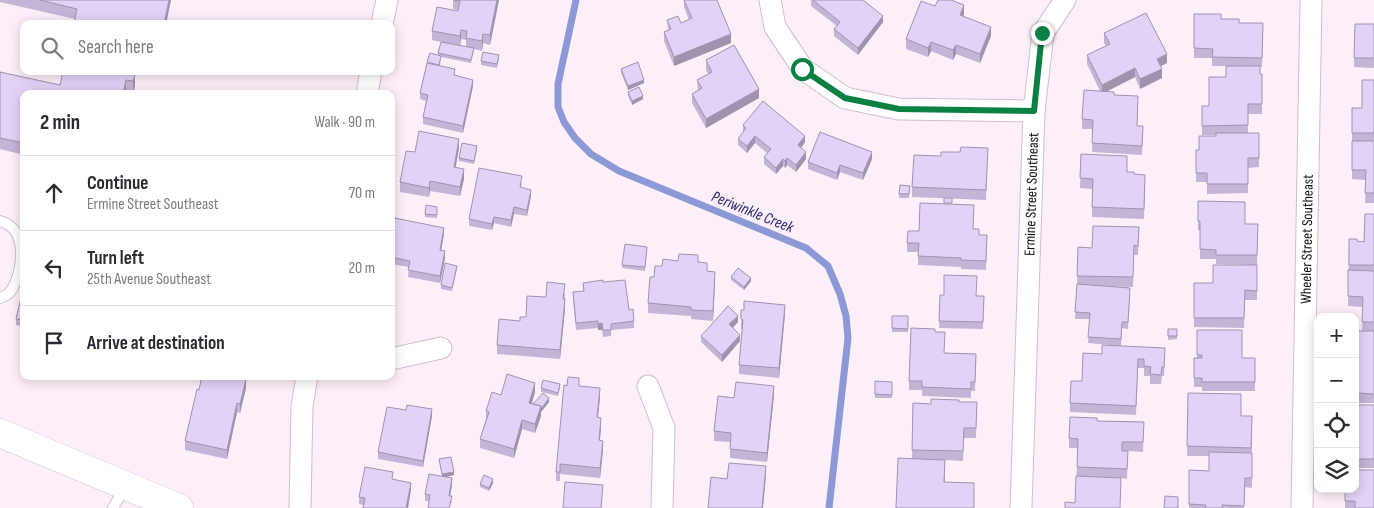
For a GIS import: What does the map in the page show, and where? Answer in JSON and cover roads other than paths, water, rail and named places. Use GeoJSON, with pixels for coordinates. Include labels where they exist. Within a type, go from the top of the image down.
{"type":"FeatureCollection","features":[{"type":"Feature","properties":{"kind":"main road"},"geometry":{"type":"LineString","coordinates":[[0,433],[119,497],[179,508]]}},
{"type":"Feature","properties":{"kind":"street"},"geometry":{"type":"LineString","coordinates":[[383,20],[387,0]]}},
{"type":"Feature","properties":{"kind":"street","name":"Ermine Street Southeast"},"geometry":{"type":"LineString","coordinates":[[770,0],[775,27],[802,69],[845,98],[899,109],[1034,111],[1021,508]]}},
{"type":"Feature","properties":{"kind":"street"},"geometry":{"type":"LineString","coordinates":[[1034,111],[1042,33],[1065,0]]}},
{"type":"Feature","properties":{"kind":"street","name":"Wheeler Street Southeast"},"geometry":{"type":"LineString","coordinates":[[1302,508],[1311,0]]}},
{"type":"Feature","properties":{"kind":"street"},"geometry":{"type":"LineString","coordinates":[[368,90],[371,75]]}},
{"type":"Feature","properties":{"kind":"street"},"geometry":{"type":"LineString","coordinates":[[395,358],[441,348]]}},
{"type":"Feature","properties":{"kind":"street"},"geometry":{"type":"LineString","coordinates":[[300,508],[302,406],[306,380]]}},
{"type":"Feature","properties":{"kind":"street"},"geometry":{"type":"LineString","coordinates":[[648,386],[664,428],[662,508]]}},
{"type":"Feature","properties":{"kind":"lane"},"geometry":{"type":"LineString","coordinates":[[0,221],[4,222],[18,234],[20,243]]}},
{"type":"Feature","properties":{"kind":"lane"},"geometry":{"type":"LineString","coordinates":[[0,298],[9,294],[18,276],[20,264]]}},
{"type":"Feature","properties":{"kind":"waterway","name":"Periwinkle Creek"},"geometry":{"type":"LineString","coordinates":[[576,0],[558,84],[558,107],[564,122],[575,138],[591,154],[619,171],[806,248],[828,266],[840,294],[846,316],[848,338],[829,508]]}}]}
